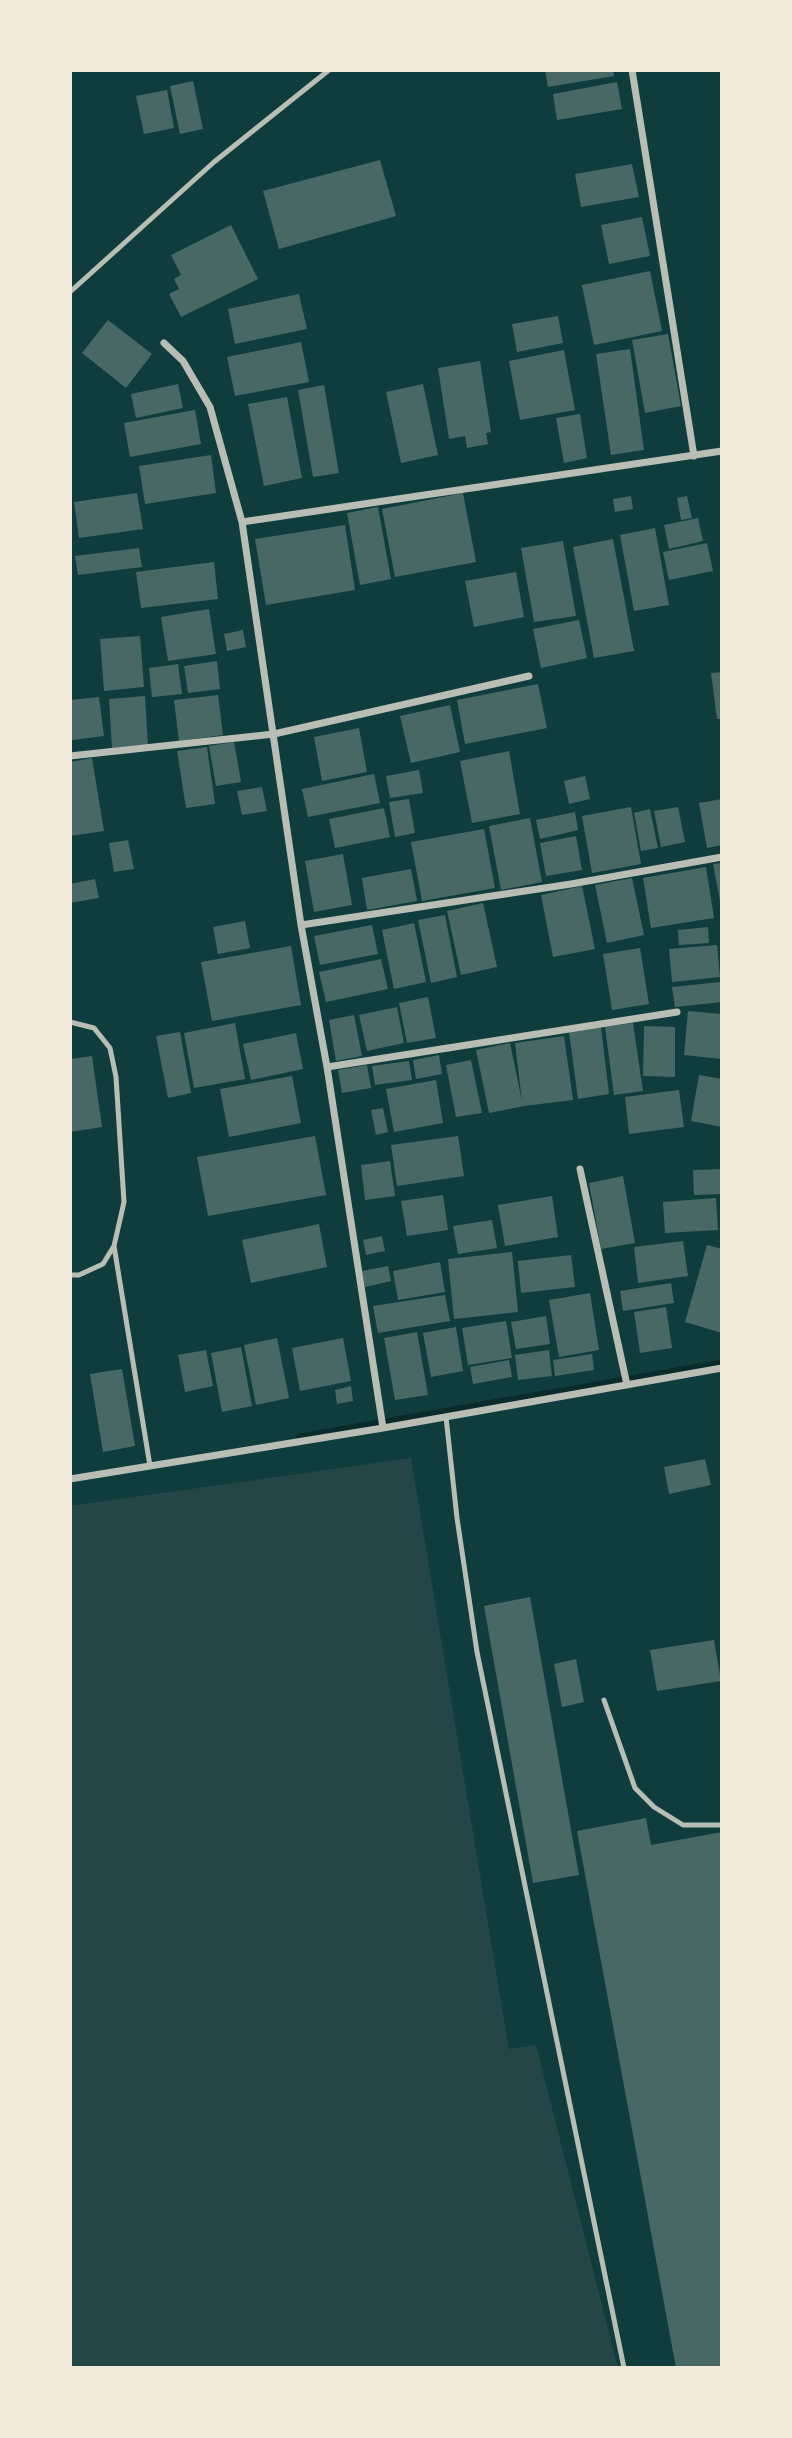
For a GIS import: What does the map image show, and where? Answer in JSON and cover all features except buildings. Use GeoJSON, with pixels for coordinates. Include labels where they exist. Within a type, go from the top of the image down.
{"type":"FeatureCollection","features":[{"type":"Feature","properties":{"kind":"street"},"geometry":{"type":"LineString","coordinates":[[632,70],[694,456]]}},
{"type":"Feature","properties":{"kind":"street"},"geometry":{"type":"LineString","coordinates":[[164,344],[183,361],[210,407],[242,522],[302,925],[327,1067],[383,1428]]}},
{"type":"Feature","properties":{"kind":"street"},"geometry":{"type":"LineString","coordinates":[[242,522],[722,451]]}},
{"type":"Feature","properties":{"kind":"street"},"geometry":{"type":"LineString","coordinates":[[70,756],[274,734],[529,676]]}},
{"type":"Feature","properties":{"kind":"street"},"geometry":{"type":"LineString","coordinates":[[302,925],[571,884],[722,857]]}},
{"type":"Feature","properties":{"kind":"street"},"geometry":{"type":"LineString","coordinates":[[327,1067],[677,1012]]}},
{"type":"Feature","properties":{"kind":"street"},"geometry":{"type":"LineString","coordinates":[[580,1169],[627,1385]]}},
{"type":"Feature","properties":{"kind":"street"},"geometry":{"type":"LineString","coordinates":[[70,1479],[383,1428],[722,1368]]}},
{"type":"Feature","properties":{"kind":"lane"},"geometry":{"type":"LineString","coordinates":[[70,292],[214,162],[329,70]]}},
{"type":"Feature","properties":{"kind":"lane"},"geometry":{"type":"LineString","coordinates":[[70,1022],[94,1028],[110,1048],[116,1077],[124,1202],[114,1246],[103,1264],[79,1275],[70,1275]]}},
{"type":"Feature","properties":{"kind":"lane"},"geometry":{"type":"LineString","coordinates":[[114,1246],[150,1466]]}},
{"type":"Feature","properties":{"kind":"lane"},"geometry":{"type":"LineString","coordinates":[[446,1417],[457,1518],[477,1652],[624,2368]]}},
{"type":"Feature","properties":{"kind":"lane"},"geometry":{"type":"LineString","coordinates":[[604,1700],[635,1788],[654,1807],[683,1825],[722,1825]]}},
{"type":"Feature","properties":{"kind":"shaded area"},"geometry":{"type":"Polygon","coordinates":[[[411,1458],[509,2049],[536,2045],[618,2368],[70,2368],[70,1506],[411,1458]]]}},
{"type":"Feature","properties":{"kind":"waterway"},"geometry":{"type":"LineString","coordinates":[[300,1438],[722,1364]]}}]}
